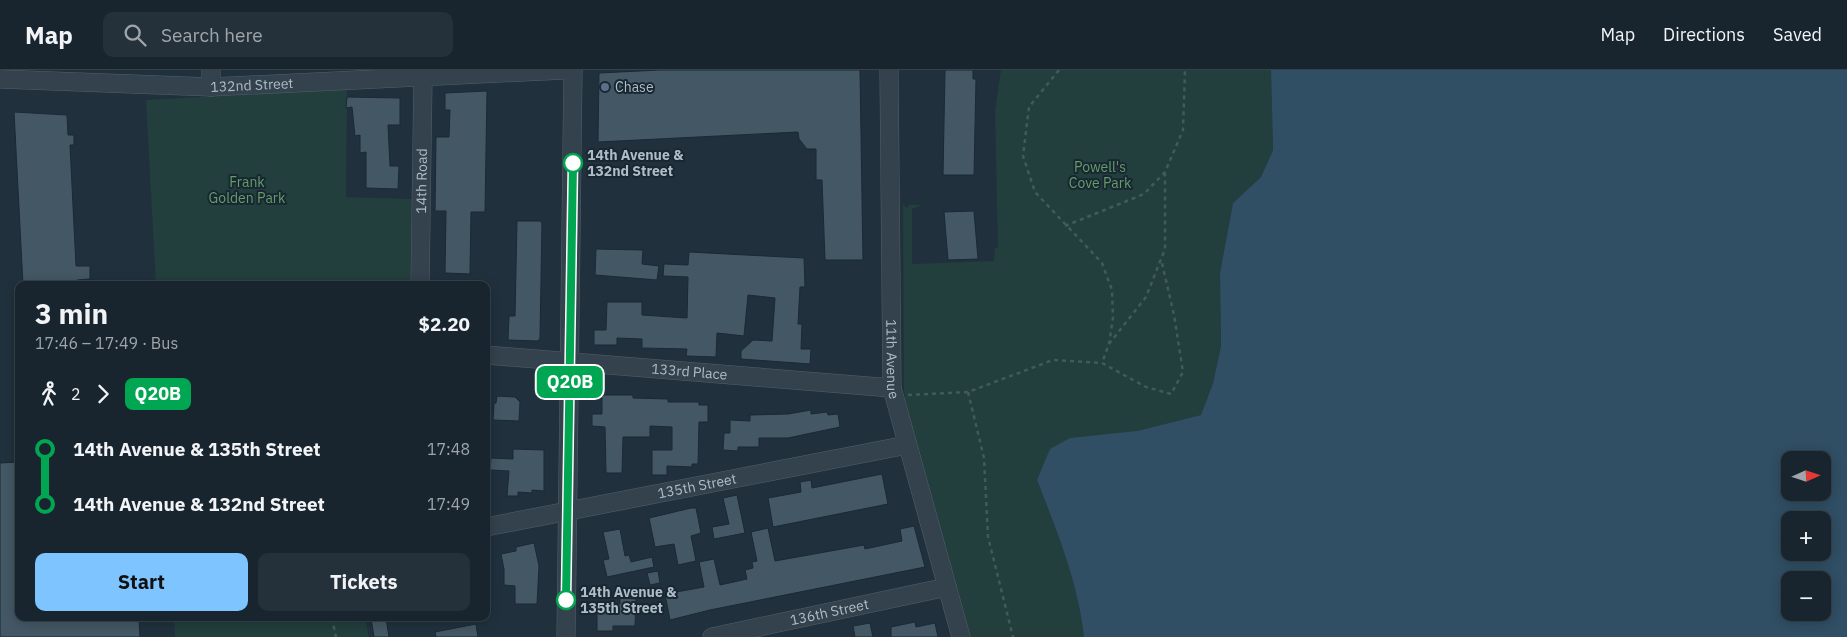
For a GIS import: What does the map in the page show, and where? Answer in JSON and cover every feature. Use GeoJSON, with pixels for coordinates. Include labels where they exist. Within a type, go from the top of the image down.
{"type":"FeatureCollection","features":[{"type":"Feature","properties":{"kind":"street","name":"132nd Street"},"geometry":{"type":"LineString","coordinates":[[0,79],[30,75],[211,78],[423,77],[564,70]]}},
{"type":"Feature","properties":{"kind":"street"},"geometry":{"type":"LineString","coordinates":[[566,637],[573,70]]}},
{"type":"Feature","properties":{"kind":"street","name":"11th Avenue"},"geometry":{"type":"LineString","coordinates":[[889,70],[893,393],[961,637]]}},
{"type":"Feature","properties":{"kind":"street","name":"14th Road"},"geometry":{"type":"LineString","coordinates":[[420,281],[423,77]]}},
{"type":"Feature","properties":{"kind":"street","name":"133rd Place"},"geometry":{"type":"LineString","coordinates":[[490,355],[893,393]]}},
{"type":"Feature","properties":{"kind":"street","name":"135th Street"},"geometry":{"type":"LineString","coordinates":[[490,526],[907,445]]}},
{"type":"Feature","properties":{"kind":"street","name":"136th Street"},"geometry":{"type":"LineString","coordinates":[[712,637],[947,588]]}},
{"type":"Feature","properties":{"kind":"path"},"geometry":{"type":"LineString","coordinates":[[1059,70],[1029,107],[1023,156],[1035,192],[1102,263],[1112,290],[1113,318],[1109,344],[1102,362]]}},
{"type":"Feature","properties":{"kind":"path"},"geometry":{"type":"LineString","coordinates":[[1066,226],[1144,194],[1165,172],[1183,130],[1185,70]]}},
{"type":"Feature","properties":{"kind":"path"},"geometry":{"type":"LineString","coordinates":[[1109,344],[1146,297],[1165,249],[1165,172]]}},
{"type":"Feature","properties":{"kind":"path"},"geometry":{"type":"LineString","coordinates":[[893,393],[968,392],[1052,360],[1102,362],[1146,387],[1171,394],[1183,372],[1174,316],[1161,259]]}},
{"type":"Feature","properties":{"kind":"path"},"geometry":{"type":"LineString","coordinates":[[968,392],[984,458],[988,537],[1012,637]]}},
{"type":"Feature","properties":{"kind":"path"},"geometry":{"type":"LineString","coordinates":[[333,621],[336,637]]}},
{"type":"Feature","properties":{"kind":"green space","name":"Powell's Cove Park"},"geometry":{"type":"Polygon","coordinates":[[[1001,70],[1271,70],[1273,150],[1261,177],[1233,203],[1220,273],[1221,346],[1213,383],[1201,415],[1137,431],[1037,480],[1072,577],[1084,637],[967,637],[908,431],[904,388],[903,205],[908,208],[908,205],[923,205],[912,209],[912,264],[994,261],[995,248],[998,248],[995,111],[1001,70]]]}},
{"type":"Feature","properties":{"kind":"green space","name":"Frank Golden Park"},"geometry":{"type":"Polygon","coordinates":[[[347,89],[346,197],[412,199],[410,281],[156,281],[146,100],[347,89]]]}},
{"type":"Feature","properties":{"kind":"green space"},"geometry":{"type":"Polygon","coordinates":[[[174,621],[366,621],[369,637],[175,637],[174,621]]]}},
{"type":"Feature","properties":{"kind":"water"},"geometry":{"type":"Polygon","coordinates":[[[1271,70],[1847,70],[1847,637],[1084,637],[1072,577],[1037,480],[1050,449],[1070,438],[1137,431],[1201,415],[1213,383],[1221,346],[1220,273],[1233,203],[1261,177],[1273,150],[1271,70]]]}},
{"type":"Feature","properties":{"kind":"building"},"geometry":{"type":"Polygon","coordinates":[[[659,70],[860,70],[863,260],[825,260],[822,180],[816,180],[816,149],[807,149],[799,139],[798,132],[598,142],[599,73],[659,70]]]}},
{"type":"Feature","properties":{"kind":"building"},"geometry":{"type":"Polygon","coordinates":[[[945,70],[973,70],[973,79],[976,79],[974,175],[943,175],[945,70]]]}},
{"type":"Feature","properties":{"kind":"building"},"geometry":{"type":"Polygon","coordinates":[[[487,91],[485,212],[471,212],[470,274],[445,273],[446,211],[435,211],[436,137],[449,137],[450,110],[445,110],[445,93],[487,91]]]}},
{"type":"Feature","properties":{"kind":"building"},"geometry":{"type":"Polygon","coordinates":[[[347,97],[400,98],[400,125],[388,125],[390,166],[399,166],[398,189],[366,188],[366,152],[360,153],[360,135],[355,136],[352,107],[346,108],[347,97]]]}},
{"type":"Feature","properties":{"kind":"building"},"geometry":{"type":"Polygon","coordinates":[[[14,112],[67,115],[68,135],[74,135],[74,145],[70,145],[76,266],[90,266],[90,279],[77,281],[23,281],[14,112]]]}},
{"type":"Feature","properties":{"kind":"building"},"geometry":{"type":"Polygon","coordinates":[[[974,211],[978,259],[948,260],[944,212],[974,211]]]}},
{"type":"Feature","properties":{"kind":"building"},"geometry":{"type":"Polygon","coordinates":[[[517,221],[540,221],[542,223],[540,338],[538,341],[508,340],[509,316],[515,316],[517,221]]]}},
{"type":"Feature","properties":{"kind":"building"},"geometry":{"type":"Polygon","coordinates":[[[596,249],[643,250],[642,264],[659,266],[657,280],[595,275],[596,249]]]}},
{"type":"Feature","properties":{"kind":"building"},"geometry":{"type":"Polygon","coordinates":[[[689,252],[804,258],[805,287],[800,287],[798,324],[802,324],[801,349],[811,349],[810,364],[741,359],[741,351],[753,340],[772,341],[775,298],[748,295],[744,336],[717,333],[716,357],[686,356],[687,349],[642,348],[642,339],[617,338],[617,345],[594,345],[594,330],[606,330],[607,302],[642,302],[642,315],[687,318],[688,277],[663,276],[664,264],[688,265],[689,252]]]}},
{"type":"Feature","properties":{"kind":"building"},"geometry":{"type":"Polygon","coordinates":[[[602,395],[633,395],[633,398],[668,399],[668,402],[699,402],[699,405],[708,405],[708,422],[699,422],[698,464],[692,464],[692,467],[667,466],[667,475],[652,475],[652,450],[672,450],[672,427],[650,426],[650,437],[623,437],[622,473],[606,473],[605,427],[592,426],[592,414],[602,414],[602,395]]]}},
{"type":"Feature","properties":{"kind":"building"},"geometry":{"type":"Polygon","coordinates":[[[497,396],[515,397],[520,402],[519,421],[493,420],[494,403],[496,403],[497,396]]]}},
{"type":"Feature","properties":{"kind":"building"},"geometry":{"type":"Polygon","coordinates":[[[811,410],[811,414],[827,412],[828,415],[838,414],[840,427],[788,438],[759,438],[759,447],[738,447],[738,451],[723,450],[724,433],[730,433],[730,420],[750,421],[750,415],[788,414],[811,410]]]}},
{"type":"Feature","properties":{"kind":"building"},"geometry":{"type":"Polygon","coordinates":[[[513,449],[544,450],[544,491],[532,490],[532,493],[518,492],[518,496],[507,496],[509,471],[490,470],[491,458],[513,459],[513,449]]]}},
{"type":"Feature","properties":{"kind":"building"},"geometry":{"type":"Polygon","coordinates":[[[15,462],[15,621],[139,621],[140,637],[0,637],[0,463],[15,462]]]}},
{"type":"Feature","properties":{"kind":"building"},"geometry":{"type":"Polygon","coordinates":[[[882,474],[888,504],[773,527],[768,498],[801,492],[800,482],[811,480],[812,488],[882,474]]]}},
{"type":"Feature","properties":{"kind":"building"},"geometry":{"type":"Polygon","coordinates":[[[737,495],[745,533],[714,539],[712,527],[729,524],[723,498],[737,495]]]}},
{"type":"Feature","properties":{"kind":"building"},"geometry":{"type":"Polygon","coordinates":[[[696,508],[701,533],[691,536],[696,561],[678,565],[674,544],[655,547],[649,518],[696,508]]]}},
{"type":"Feature","properties":{"kind":"building"},"geometry":{"type":"Polygon","coordinates":[[[914,526],[925,567],[710,610],[670,620],[665,594],[704,587],[699,562],[714,559],[720,585],[747,579],[745,570],[753,568],[752,562],[757,561],[751,532],[768,528],[775,561],[864,545],[865,549],[902,541],[900,529],[914,526]]]}},
{"type":"Feature","properties":{"kind":"building"},"geometry":{"type":"Polygon","coordinates":[[[620,529],[625,556],[629,555],[631,562],[652,557],[654,567],[607,577],[603,560],[609,559],[603,532],[620,529]]]}},
{"type":"Feature","properties":{"kind":"building"},"geometry":{"type":"Polygon","coordinates":[[[534,543],[539,566],[537,604],[515,604],[515,586],[504,585],[504,569],[501,554],[516,551],[516,547],[534,543]]]}},
{"type":"Feature","properties":{"kind":"building"},"geometry":{"type":"Polygon","coordinates":[[[658,571],[660,583],[650,585],[647,573],[658,571]]]}},
{"type":"Feature","properties":{"kind":"building"},"geometry":{"type":"Polygon","coordinates":[[[620,598],[636,599],[635,626],[613,626],[613,631],[597,631],[597,604],[620,604],[620,598]]]}},
{"type":"Feature","properties":{"kind":"building"},"geometry":{"type":"Polygon","coordinates":[[[371,621],[386,621],[389,637],[374,637],[371,621]]]}},
{"type":"Feature","properties":{"kind":"building"},"geometry":{"type":"Polygon","coordinates":[[[915,622],[916,627],[935,623],[938,637],[891,637],[891,627],[915,622]]]}},
{"type":"Feature","properties":{"kind":"building"},"geometry":{"type":"Polygon","coordinates":[[[870,623],[873,637],[855,637],[853,626],[870,623]]]}},
{"type":"Feature","properties":{"kind":"building"},"geometry":{"type":"Polygon","coordinates":[[[476,624],[478,637],[436,637],[435,632],[476,624]]]}},
{"type":"Feature","properties":{"kind":"bus line","name":"Q20B"},"geometry":{"type":"LineString","coordinates":[[566,600],[573,163]]}},
{"type":"Feature","properties":{"kind":"place","name":"Chase"},"geometry":{"type":"Point","coordinates":[605,87]}},
{"type":"Feature","properties":{"kind":"place","name":"14th Avenue & 132nd Street"},"geometry":{"type":"Point","coordinates":[573,163]}},
{"type":"Feature","properties":{"kind":"place","name":"14th Avenue & 135th Street"},"geometry":{"type":"Point","coordinates":[566,600]}}]}
